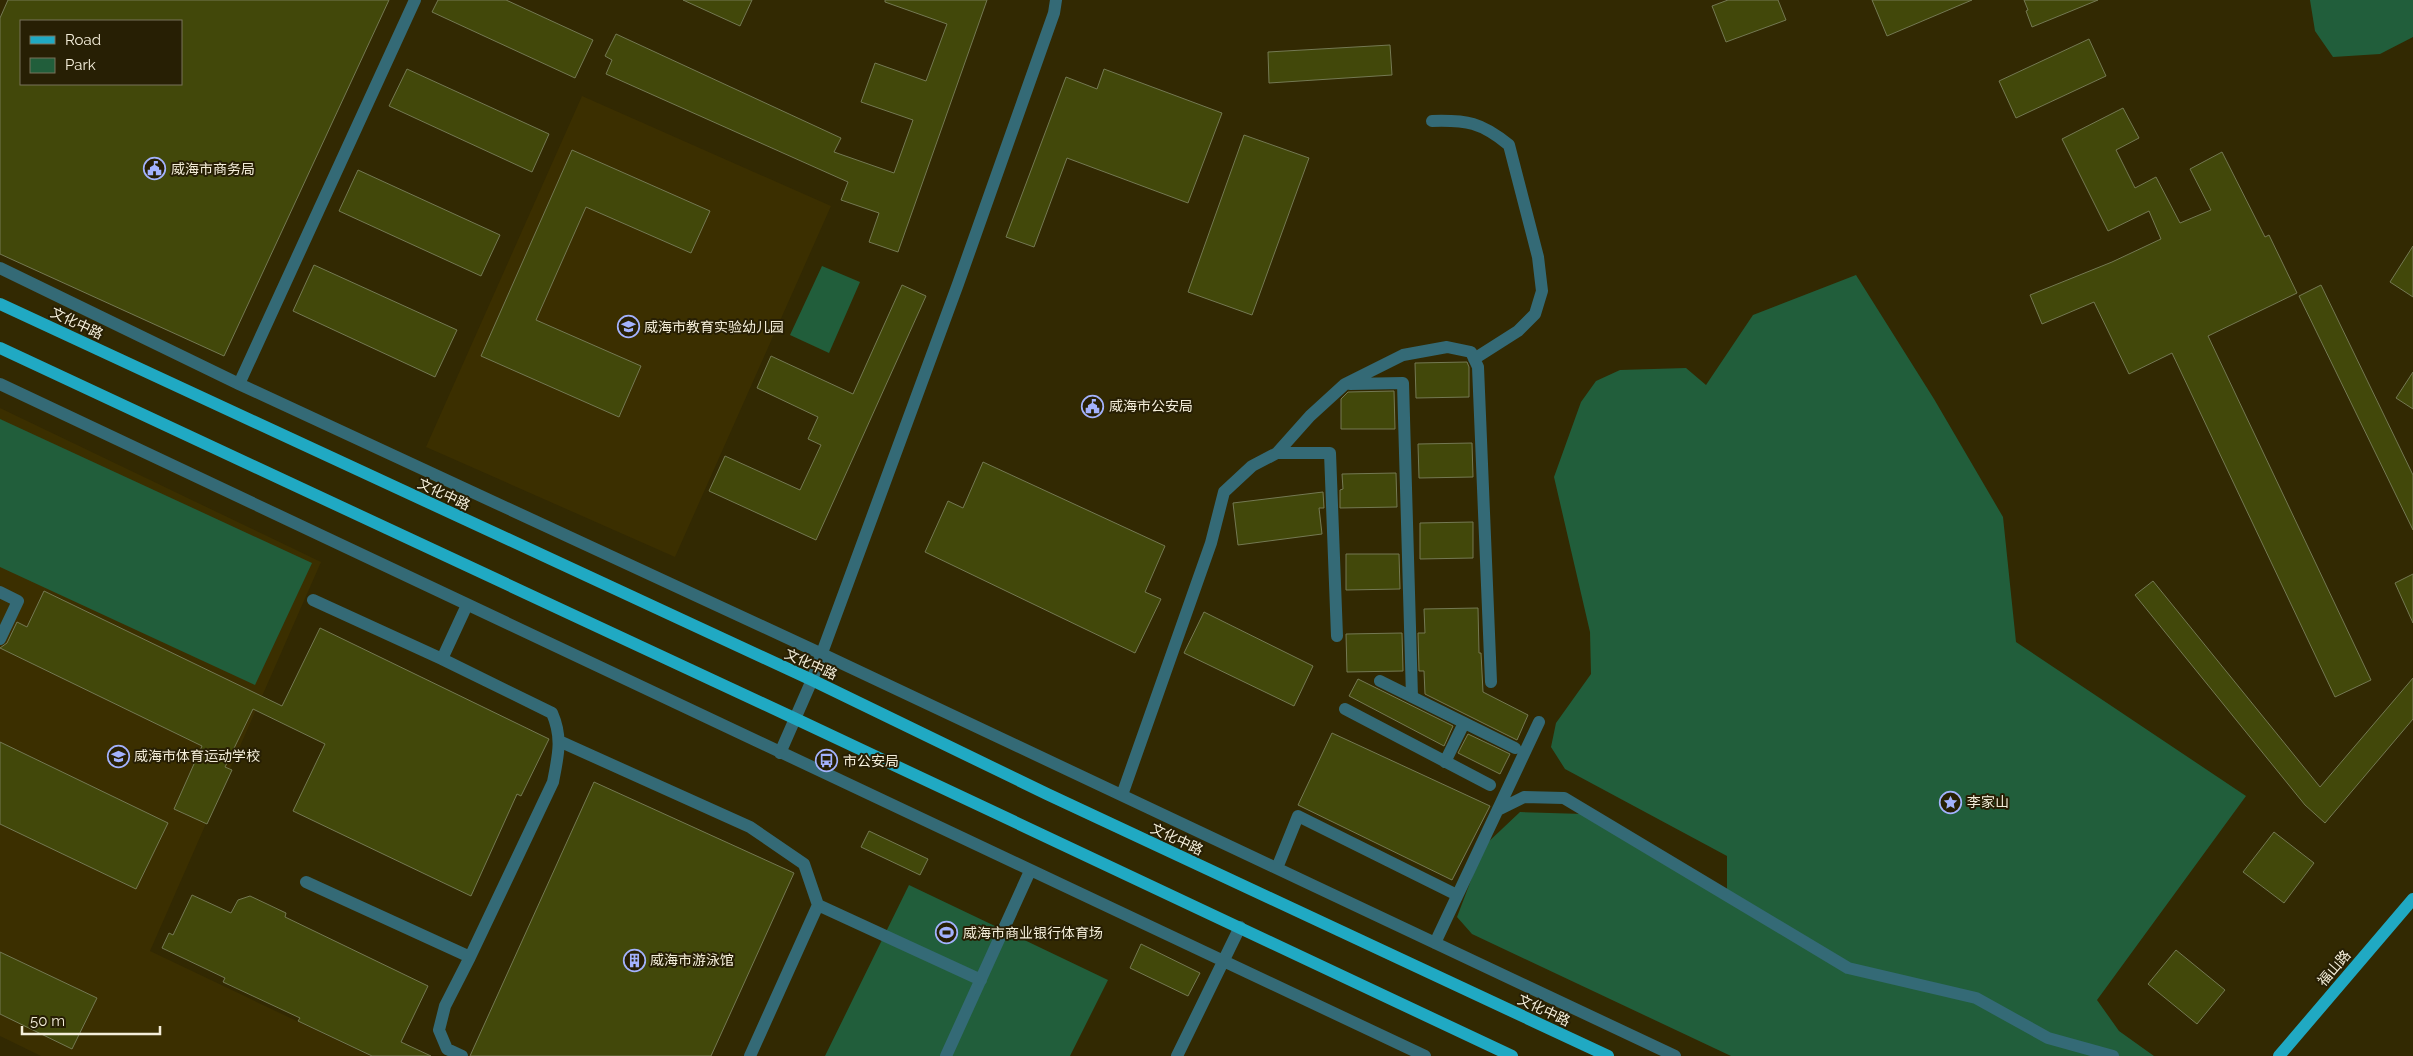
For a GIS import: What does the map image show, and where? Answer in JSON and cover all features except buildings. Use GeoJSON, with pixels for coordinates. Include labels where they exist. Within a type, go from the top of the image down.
{"type":"FeatureCollection","features":[{"type":"Feature","properties":{"kind":"main road","name":"文化中路"},"geometry":{"type":"LineString","coordinates":[[0,304],[812,680],[1056,799],[1608,1056]]}},
{"type":"Feature","properties":{"kind":"main road"},"geometry":{"type":"LineString","coordinates":[[0,348],[796,718],[1512,1056]]}},
{"type":"Feature","properties":{"kind":"main road","name":"福山路"},"geometry":{"type":"LineString","coordinates":[[2279,1056],[2413,899]]}},
{"type":"Feature","properties":{"kind":"street"},"geometry":{"type":"LineString","coordinates":[[239,384],[415,0]]}},
{"type":"Feature","properties":{"kind":"street"},"geometry":{"type":"LineString","coordinates":[[780,753],[822,654],[962,274],[1054,13],[1056,0]]}},
{"type":"Feature","properties":{"kind":"street"},"geometry":{"type":"LineString","coordinates":[[1432,121],[1466,120],[1494,133],[1509,145],[1538,257],[1542,291],[1535,314],[1518,331],[1474,359]]}},
{"type":"Feature","properties":{"kind":"street"},"geometry":{"type":"LineString","coordinates":[[0,268],[239,384],[822,654],[1675,1056]]}},
{"type":"Feature","properties":{"kind":"street"},"geometry":{"type":"LineString","coordinates":[[1122,795],[1211,543],[1224,492],[1252,466],[1277,453],[1310,416],[1345,384],[1403,355],[1447,347],[1471,352],[1478,367],[1491,682]]}},
{"type":"Feature","properties":{"kind":"street"},"geometry":{"type":"LineString","coordinates":[[1345,384],[1403,383],[1412,697]]}},
{"type":"Feature","properties":{"kind":"street"},"geometry":{"type":"LineString","coordinates":[[0,384],[1425,1056]]}},
{"type":"Feature","properties":{"kind":"street"},"geometry":{"type":"LineString","coordinates":[[1277,453],[1330,452],[1337,636]]}},
{"type":"Feature","properties":{"kind":"street"},"geometry":{"type":"LineString","coordinates":[[0,592],[18,601],[0,639]]}},
{"type":"Feature","properties":{"kind":"street"},"geometry":{"type":"LineString","coordinates":[[314,600],[442,659],[552,713],[558,728],[559,741],[553,782],[445,1006],[439,1030],[447,1049],[462,1056]]}},
{"type":"Feature","properties":{"kind":"street"},"geometry":{"type":"LineString","coordinates":[[442,659],[467,605]]}},
{"type":"Feature","properties":{"kind":"street"},"geometry":{"type":"LineString","coordinates":[[1380,681],[1515,748]]}},
{"type":"Feature","properties":{"kind":"street"},"geometry":{"type":"LineString","coordinates":[[1346,709],[1490,785]]}},
{"type":"Feature","properties":{"kind":"street"},"geometry":{"type":"LineString","coordinates":[[1434,943],[1540,722]]}},
{"type":"Feature","properties":{"kind":"street"},"geometry":{"type":"LineString","coordinates":[[1446,762],[1464,723]]}},
{"type":"Feature","properties":{"kind":"street"},"geometry":{"type":"LineString","coordinates":[[559,741],[750,827],[804,864],[818,905],[750,1056]]}},
{"type":"Feature","properties":{"kind":"street"},"geometry":{"type":"LineString","coordinates":[[1498,810],[1524,797],[1564,798],[1848,968],[1976,998],[2048,1038],[2113,1056]]}},
{"type":"Feature","properties":{"kind":"street"},"geometry":{"type":"LineString","coordinates":[[1277,868],[1298,816],[1457,895]]}},
{"type":"Feature","properties":{"kind":"street"},"geometry":{"type":"LineString","coordinates":[[946,1056],[1030,871]]}},
{"type":"Feature","properties":{"kind":"street"},"geometry":{"type":"LineString","coordinates":[[306,882],[470,957]]}},
{"type":"Feature","properties":{"kind":"street"},"geometry":{"type":"LineString","coordinates":[[818,905],[981,980]]}},
{"type":"Feature","properties":{"kind":"street"},"geometry":{"type":"LineString","coordinates":[[1177,1056],[1240,927]]}},
{"type":"Feature","properties":{"kind":"shaded area","name":"威海市教育实验幼儿园"},"geometry":{"type":"Polygon","coordinates":[[[582,96],[831,206],[675,557],[426,447],[582,96]]]}},
{"type":"Feature","properties":{"kind":"shaded area","name":"威海市体育运动学校"},"geometry":{"type":"Polygon","coordinates":[[[0,408],[321,562],[150,951],[370,1056],[41,1056],[0,1036],[0,408]]]}},
{"type":"Feature","properties":{"kind":"green space"},"geometry":{"type":"Polygon","coordinates":[[[2310,0],[2413,0],[2413,37],[2380,54],[2333,57],[2315,31],[2310,0]]]}},
{"type":"Feature","properties":{"kind":"green space"},"geometry":{"type":"Polygon","coordinates":[[[822,266],[860,282],[829,353],[790,335],[822,266]]]}},
{"type":"Feature","properties":{"kind":"green space"},"geometry":{"type":"Polygon","coordinates":[[[1856,275],[1934,399],[2003,517],[2016,642],[2246,796],[2097,1000],[2119,1031],[2154,1056],[1731,1056],[1472,934],[1457,917],[1484,846],[1520,812],[1584,814],[1727,895],[1727,856],[1565,769],[1551,747],[1556,723],[1591,674],[1590,632],[1554,477],[1581,402],[1596,381],[1620,370],[1686,368],[1706,385],[1753,315],[1856,275]]]}},
{"type":"Feature","properties":{"kind":"green space"},"geometry":{"type":"Polygon","coordinates":[[[0,419],[312,563],[255,685],[0,567],[0,419]]]}},
{"type":"Feature","properties":{"kind":"green space","name":"威海市商业银行体育场"},"geometry":{"type":"Polygon","coordinates":[[[909,885],[1108,980],[1070,1056],[825,1056],[909,885]]]}},
{"type":"Feature","properties":{"kind":"place","name":"威海市商务局"},"geometry":{"type":"Point","coordinates":[155,169]}},
{"type":"Feature","properties":{"kind":"place","name":"威海市教育实验幼儿园"},"geometry":{"type":"Point","coordinates":[628,327]}},
{"type":"Feature","properties":{"kind":"place","name":"威海市公安局"},"geometry":{"type":"Point","coordinates":[1093,406]}},
{"type":"Feature","properties":{"kind":"place","name":"威海市体育运动学校"},"geometry":{"type":"Point","coordinates":[118,756]}},
{"type":"Feature","properties":{"kind":"place","name":"市公安局"},"geometry":{"type":"Point","coordinates":[827,761]}},
{"type":"Feature","properties":{"kind":"place","name":"李家山"},"geometry":{"type":"Point","coordinates":[1951,802]}},
{"type":"Feature","properties":{"kind":"place","name":"威海市商业银行体育场"},"geometry":{"type":"Point","coordinates":[947,933]}},
{"type":"Feature","properties":{"kind":"place","name":"威海市游泳馆"},"geometry":{"type":"Point","coordinates":[634,960]}}]}
